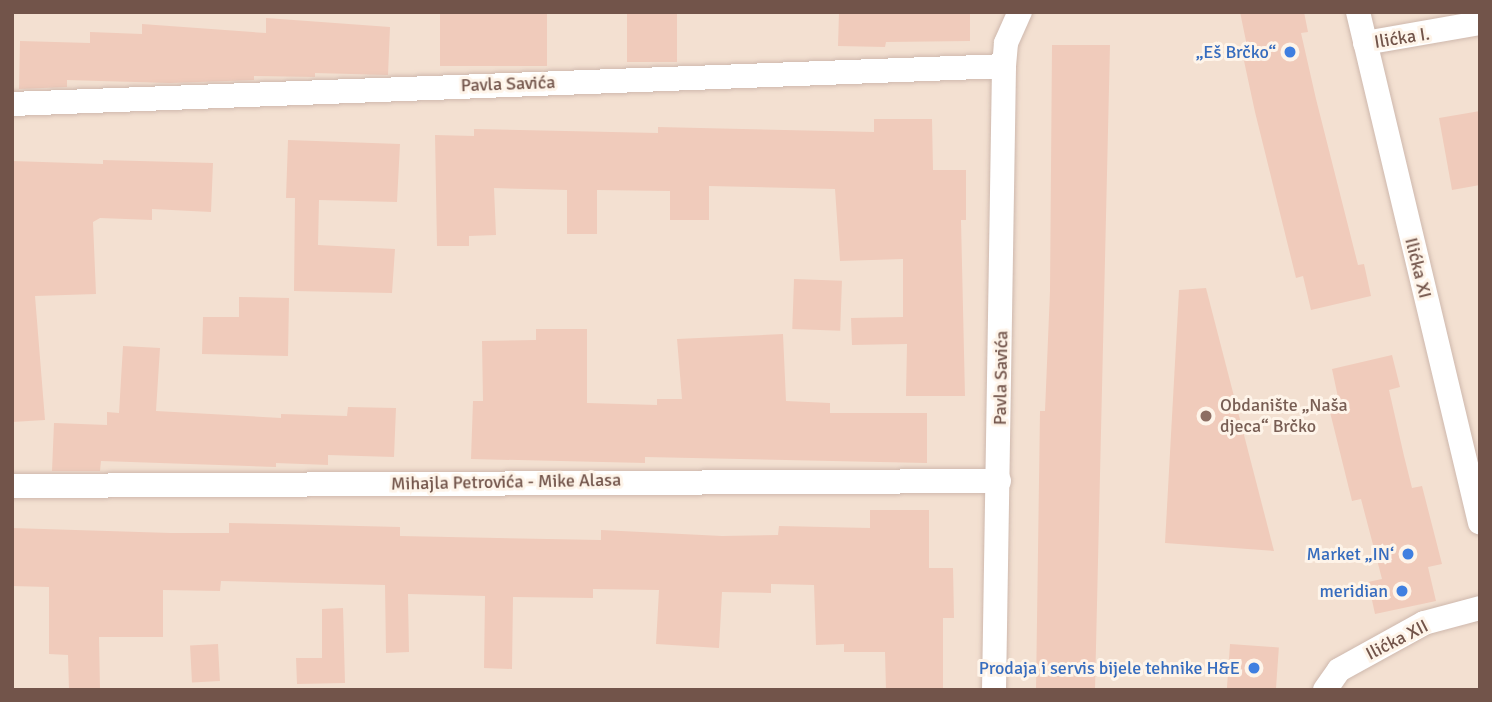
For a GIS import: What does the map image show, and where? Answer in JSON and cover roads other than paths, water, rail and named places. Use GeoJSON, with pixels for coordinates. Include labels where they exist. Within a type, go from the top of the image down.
{"type":"FeatureCollection","features":[{"type":"Feature","properties":{"kind":"street","name":"Pavla Savića"},"geometry":{"type":"LineString","coordinates":[[994,690],[1004,66],[1006,43],[1020,12]]}},
{"type":"Feature","properties":{"kind":"street","name":"Ilićka XI"},"geometry":{"type":"LineString","coordinates":[[1358,12],[1480,523]]}},
{"type":"Feature","properties":{"kind":"street","name":"Ilićka I."},"geometry":{"type":"LineString","coordinates":[[1365,43],[1480,23]]}},
{"type":"Feature","properties":{"kind":"street","name":"Pavla Savića"},"geometry":{"type":"LineString","coordinates":[[12,104],[1004,66]]}},
{"type":"Feature","properties":{"kind":"street","name":"Mihajla Petrovića - Mike Alasa"},"geometry":{"type":"LineString","coordinates":[[12,486],[999,481]]}},
{"type":"Feature","properties":{"kind":"street","name":"Ilićka XII"},"geometry":{"type":"LineString","coordinates":[[1325,690],[1339,670],[1424,623],[1480,608]]}},
{"type":"Feature","properties":{"kind":"place","name":"„Eš Brčko“"},"geometry":{"type":"Point","coordinates":[1290,52]}},
{"type":"Feature","properties":{"kind":"place","name":"Obdanište „Naša djeca“ Brčko"},"geometry":{"type":"Point","coordinates":[1206,416]}},
{"type":"Feature","properties":{"kind":"place","name":"Market „IN‘"},"geometry":{"type":"Point","coordinates":[1408,554]}},
{"type":"Feature","properties":{"kind":"place","name":"meridian"},"geometry":{"type":"Point","coordinates":[1402,591]}},
{"type":"Feature","properties":{"kind":"place","name":"Prodaja i servis bijele tehnike H&E"},"geometry":{"type":"Point","coordinates":[1254,668]}}]}
